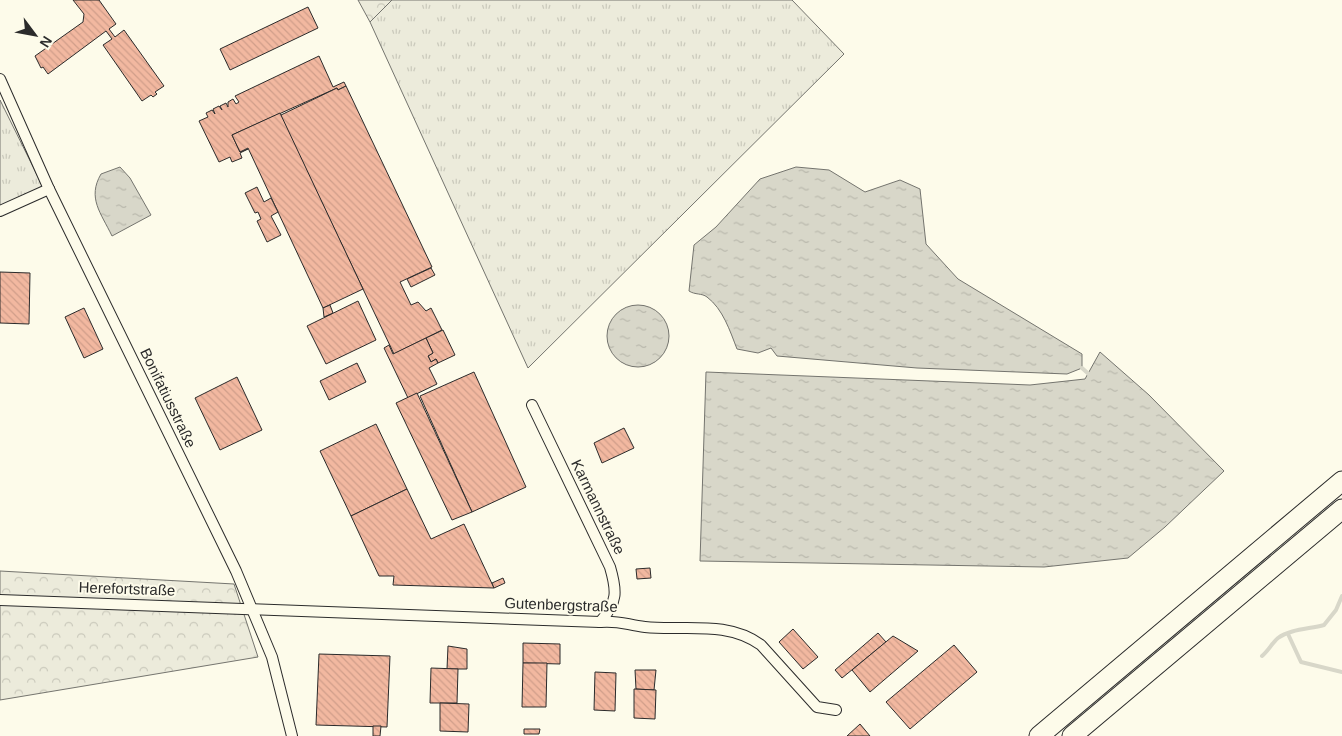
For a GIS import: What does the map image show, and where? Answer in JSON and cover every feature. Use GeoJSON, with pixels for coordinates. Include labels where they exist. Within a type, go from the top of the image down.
{"type":"FeatureCollection","features":[{"type":"Feature","properties":{"kind":"highway"},"geometry":{"type":"LineString","coordinates":[[1039,736],[1342,481]]}},
{"type":"Feature","properties":{"kind":"highway"},"geometry":{"type":"LineString","coordinates":[[1072,736],[1342,509]]}},
{"type":"Feature","properties":{"kind":"street","name":"Bonifatiusstraße"},"geometry":{"type":"LineString","coordinates":[[0,79],[49,190],[253,609],[272,657],[292,736]]}},
{"type":"Feature","properties":{"kind":"street"},"geometry":{"type":"LineString","coordinates":[[0,211],[49,190]]}},
{"type":"Feature","properties":{"kind":"street","name":"Karmannstraße"},"geometry":{"type":"LineString","coordinates":[[532,405],[610,567],[616,588],[610,610],[600,622]]}},
{"type":"Feature","properties":{"kind":"street","name":"Herefortstraße"},"geometry":{"type":"LineString","coordinates":[[0,600],[253,609]]}},
{"type":"Feature","properties":{"kind":"street","name":"Gutenbergstraße"},"geometry":{"type":"LineString","coordinates":[[253,609],[600,622],[617,620],[645,627],[735,631],[750,637],[761,645],[818,707],[836,710]]}},
{"type":"Feature","properties":{"kind":"green space"},"geometry":{"type":"Polygon","coordinates":[[[358,0],[392,0],[370,22],[358,0]]]}},
{"type":"Feature","properties":{"kind":"green space"},"geometry":{"type":"Polygon","coordinates":[[[392,0],[792,0],[844,54],[528,368],[370,22],[392,0]]]}},
{"type":"Feature","properties":{"kind":"green space"},"geometry":{"type":"Polygon","coordinates":[[[0,100],[43,187],[0,206],[0,100]]]}},
{"type":"Feature","properties":{"kind":"green space"},"geometry":{"type":"Polygon","coordinates":[[[0,571],[234,584],[258,657],[0,700],[0,571]]]}},
{"type":"Feature","properties":{"kind":"water"},"geometry":{"type":"Polygon","coordinates":[[[120,167],[130,178],[151,215],[112,236],[100,213],[95,198],[95,191],[101,174],[120,167]]]}},
{"type":"Feature","properties":{"kind":"water"},"geometry":{"type":"Polygon","coordinates":[[[796,167],[829,170],[865,192],[900,180],[920,189],[926,244],[958,279],[1082,354],[1082,368],[1067,374],[917,368],[777,356],[771,348],[758,353],[737,349],[725,321],[713,302],[705,296],[689,291],[694,245],[716,227],[760,179],[796,167]]]}},
{"type":"Feature","properties":{"kind":"water"},"geometry":{"type":"Polygon","coordinates":[[[632,305],[644,305],[660,314],[667,324],[669,336],[667,348],[660,358],[644,367],[632,367],[621,362],[612,353],[607,342],[607,330],[612,319],[621,310],[632,305]]]}},
{"type":"Feature","properties":{"kind":"water"},"geometry":{"type":"Polygon","coordinates":[[[1100,352],[1149,395],[1224,471],[1165,527],[1128,558],[1044,567],[700,561],[706,372],[1030,385],[1085,379],[1100,352]]]}},
{"type":"Feature","properties":{"kind":"building"},"geometry":{"type":"Polygon","coordinates":[[[73,0],[99,0],[116,24],[109,29],[115,37],[124,30],[164,86],[155,92],[157,94],[153,97],[151,95],[142,101],[103,45],[112,39],[106,31],[48,74],[43,67],[41,68],[35,56],[83,22],[84,14],[73,0]]]}},
{"type":"Feature","properties":{"kind":"building"},"geometry":{"type":"Polygon","coordinates":[[[308,7],[318,28],[230,70],[220,49],[308,7]]]}},
{"type":"Feature","properties":{"kind":"building"},"geometry":{"type":"Polygon","coordinates":[[[319,56],[333,87],[344,82],[346,86],[338,90],[337,88],[232,135],[240,152],[248,149],[240,153],[242,158],[232,162],[230,157],[219,162],[199,121],[208,117],[206,113],[212,110],[215,114],[213,109],[219,106],[222,110],[220,106],[226,103],[228,107],[228,102],[233,99],[236,104],[239,102],[235,96],[319,56]]]}},
{"type":"Feature","properties":{"kind":"building"},"geometry":{"type":"Polygon","coordinates":[[[346,86],[432,267],[400,282],[411,305],[418,302],[426,311],[431,308],[442,330],[394,354],[281,117],[281,115],[337,88],[338,90],[346,86]]]}},
{"type":"Feature","properties":{"kind":"building"},"geometry":{"type":"Polygon","coordinates":[[[280,113],[363,289],[323,308],[248,148],[240,152],[232,135],[280,113]]]}},
{"type":"Feature","properties":{"kind":"building"},"geometry":{"type":"Polygon","coordinates":[[[257,187],[264,202],[271,198],[278,212],[271,216],[281,235],[267,242],[257,221],[261,219],[258,212],[255,213],[245,193],[257,187]]]}},
{"type":"Feature","properties":{"kind":"building"},"geometry":{"type":"Polygon","coordinates":[[[431,268],[435,275],[411,287],[407,279],[431,268]]]}},
{"type":"Feature","properties":{"kind":"building"},"geometry":{"type":"Polygon","coordinates":[[[0,272],[30,273],[29,324],[0,323],[0,272]]]}},
{"type":"Feature","properties":{"kind":"building"},"geometry":{"type":"Polygon","coordinates":[[[358,301],[376,340],[326,364],[307,326],[358,301]]]}},
{"type":"Feature","properties":{"kind":"building"},"geometry":{"type":"Polygon","coordinates":[[[330,305],[333,313],[324,317],[323,308],[330,305]]]}},
{"type":"Feature","properties":{"kind":"building"},"geometry":{"type":"Polygon","coordinates":[[[84,308],[103,349],[84,358],[65,317],[84,308]]]}},
{"type":"Feature","properties":{"kind":"building"},"geometry":{"type":"Polygon","coordinates":[[[443,330],[455,355],[438,363],[436,359],[431,362],[428,356],[433,353],[426,338],[443,330]]]}},
{"type":"Feature","properties":{"kind":"building"},"geometry":{"type":"Polygon","coordinates":[[[426,338],[433,353],[428,356],[431,362],[436,359],[438,363],[429,368],[437,384],[408,398],[384,348],[389,345],[393,354],[426,338]]]}},
{"type":"Feature","properties":{"kind":"building"},"geometry":{"type":"Polygon","coordinates":[[[357,363],[366,382],[329,400],[320,381],[357,363]]]}},
{"type":"Feature","properties":{"kind":"building"},"geometry":{"type":"Polygon","coordinates":[[[474,372],[526,487],[472,512],[420,396],[474,372]]]}},
{"type":"Feature","properties":{"kind":"building"},"geometry":{"type":"Polygon","coordinates":[[[237,377],[262,430],[220,450],[195,398],[237,377]]]}},
{"type":"Feature","properties":{"kind":"building"},"geometry":{"type":"Polygon","coordinates":[[[417,393],[472,512],[452,520],[396,403],[417,393]]]}},
{"type":"Feature","properties":{"kind":"building"},"geometry":{"type":"Polygon","coordinates":[[[376,424],[407,489],[351,516],[320,451],[376,424]]]}},
{"type":"Feature","properties":{"kind":"building"},"geometry":{"type":"Polygon","coordinates":[[[624,428],[634,448],[602,463],[594,443],[624,428]]]}},
{"type":"Feature","properties":{"kind":"building"},"geometry":{"type":"Polygon","coordinates":[[[407,489],[431,539],[464,524],[494,588],[393,585],[394,576],[379,576],[351,516],[407,489]]]}},
{"type":"Feature","properties":{"kind":"building"},"geometry":{"type":"Polygon","coordinates":[[[650,568],[651,578],[637,579],[636,569],[650,568]]]}},
{"type":"Feature","properties":{"kind":"building"},"geometry":{"type":"Polygon","coordinates":[[[503,578],[505,583],[494,588],[492,583],[503,578]]]}},
{"type":"Feature","properties":{"kind":"building"},"geometry":{"type":"Polygon","coordinates":[[[793,629],[818,657],[803,669],[779,642],[793,629]]]}},
{"type":"Feature","properties":{"kind":"building"},"geometry":{"type":"Polygon","coordinates":[[[878,633],[886,642],[842,678],[835,670],[878,633]]]}},
{"type":"Feature","properties":{"kind":"building"},"geometry":{"type":"Polygon","coordinates":[[[893,636],[918,651],[870,692],[852,670],[893,636]]]}},
{"type":"Feature","properties":{"kind":"building"},"geometry":{"type":"Polygon","coordinates":[[[523,643],[560,644],[560,664],[523,663],[523,643]]]}},
{"type":"Feature","properties":{"kind":"building"},"geometry":{"type":"Polygon","coordinates":[[[954,645],[977,672],[910,729],[886,702],[954,645]]]}},
{"type":"Feature","properties":{"kind":"building"},"geometry":{"type":"Polygon","coordinates":[[[448,646],[467,649],[467,669],[447,669],[448,646]]]}},
{"type":"Feature","properties":{"kind":"building"},"geometry":{"type":"Polygon","coordinates":[[[319,654],[390,656],[387,727],[316,725],[319,654]]]}},
{"type":"Feature","properties":{"kind":"building"},"geometry":{"type":"Polygon","coordinates":[[[523,663],[547,663],[546,707],[522,707],[523,663]]]}},
{"type":"Feature","properties":{"kind":"building"},"geometry":{"type":"Polygon","coordinates":[[[431,668],[458,669],[457,703],[430,703],[431,668]]]}},
{"type":"Feature","properties":{"kind":"building"},"geometry":{"type":"Polygon","coordinates":[[[635,670],[656,670],[654,690],[636,689],[635,670]]]}},
{"type":"Feature","properties":{"kind":"building"},"geometry":{"type":"Polygon","coordinates":[[[595,672],[616,673],[615,711],[594,710],[595,672]]]}},
{"type":"Feature","properties":{"kind":"building"},"geometry":{"type":"Polygon","coordinates":[[[634,689],[656,690],[655,719],[634,718],[634,689]]]}},
{"type":"Feature","properties":{"kind":"building"},"geometry":{"type":"Polygon","coordinates":[[[440,703],[469,704],[468,732],[440,731],[440,703]]]}},
{"type":"Feature","properties":{"kind":"building"},"geometry":{"type":"Polygon","coordinates":[[[860,724],[870,736],[847,736],[860,724]]]}},
{"type":"Feature","properties":{"kind":"building"},"geometry":{"type":"Polygon","coordinates":[[[373,726],[381,726],[380,736],[373,736],[373,726]]]}},
{"type":"Feature","properties":{"kind":"building"},"geometry":{"type":"Polygon","coordinates":[[[524,729],[540,729],[539,734],[524,734],[524,729]]]}},
{"type":"Feature","properties":{"kind":"waterway"},"geometry":{"type":"LineString","coordinates":[[1082,368],[1092,377]]}},
{"type":"Feature","properties":{"kind":"waterway"},"geometry":{"type":"LineString","coordinates":[[1262,656],[1283,635],[1324,625],[1336,610],[1342,596]]}},
{"type":"Feature","properties":{"kind":"waterway"},"geometry":{"type":"LineString","coordinates":[[1288,634],[1301,662],[1342,672]]}}]}
